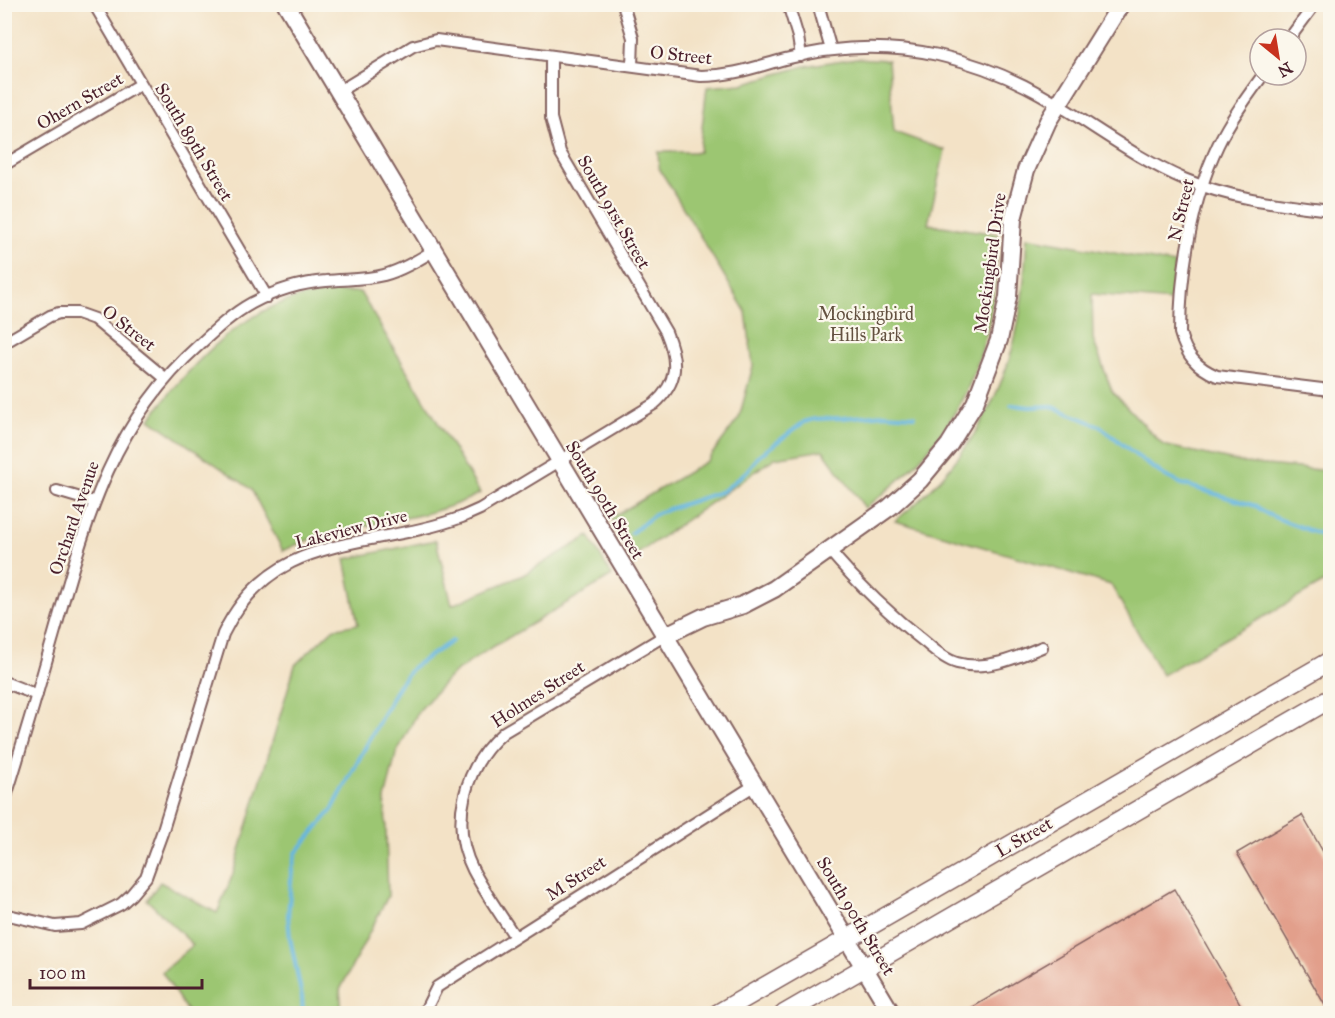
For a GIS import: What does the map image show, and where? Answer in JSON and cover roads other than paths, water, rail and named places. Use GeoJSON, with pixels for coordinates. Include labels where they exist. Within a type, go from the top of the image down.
{"type":"FeatureCollection","features":[{"type":"Feature","properties":{"kind":"main road","name":"L Street"},"geometry":{"type":"LineString","coordinates":[[717,1014],[1330,661]]}},
{"type":"Feature","properties":{"kind":"main road","name":"L Street"},"geometry":{"type":"LineString","coordinates":[[784,1014],[1330,699]]}},
{"type":"Feature","properties":{"kind":"street","name":"South 89th Street"},"geometry":{"type":"LineString","coordinates":[[94,4],[267,297]]}},
{"type":"Feature","properties":{"kind":"street","name":"South 90th Street"},"geometry":{"type":"LineString","coordinates":[[286,4],[892,1014]]}},
{"type":"Feature","properties":{"kind":"street"},"geometry":{"type":"LineString","coordinates":[[623,4],[633,38],[632,66]]}},
{"type":"Feature","properties":{"kind":"street"},"geometry":{"type":"LineString","coordinates":[[788,4],[801,56]]}},
{"type":"Feature","properties":{"kind":"street"},"geometry":{"type":"LineString","coordinates":[[818,4],[831,50]]}},
{"type":"Feature","properties":{"kind":"street","name":"Mockingbird Drive"},"geometry":{"type":"LineString","coordinates":[[664,636],[703,618],[762,597],[890,507],[920,480],[950,445],[975,403],[992,363],[1004,321],[1008,297],[1013,219],[1019,189],[1035,148],[1058,105],[1121,4]]}},
{"type":"Feature","properties":{"kind":"street"},"geometry":{"type":"LineString","coordinates":[[1298,27],[1315,4]]}},
{"type":"Feature","properties":{"kind":"street","name":"O Street"},"geometry":{"type":"LineString","coordinates":[[338,92],[413,46],[436,40],[701,76],[721,76],[831,50],[857,47],[904,50],[937,54],[1001,74],[1058,105],[1157,166],[1203,185],[1267,202],[1330,210]]}},
{"type":"Feature","properties":{"kind":"street","name":"South 91st Street"},"geometry":{"type":"LineString","coordinates":[[551,56],[551,118],[560,152],[666,332],[674,356],[673,377]]}},
{"type":"Feature","properties":{"kind":"street","name":"Ohern Street"},"geometry":{"type":"LineString","coordinates":[[4,165],[141,84]]}},
{"type":"Feature","properties":{"kind":"street","name":"N Street"},"geometry":{"type":"LineString","coordinates":[[1255,87],[1219,144],[1203,185],[1191,226],[1180,326],[1184,347],[1195,363],[1217,376],[1330,390]]}},
{"type":"Feature","properties":{"kind":"street","name":"Orchard Avenue"},"geometry":{"type":"LineString","coordinates":[[4,802],[94,502],[123,438],[165,378],[174,367],[231,317],[267,297],[304,284],[384,275],[407,266],[433,251]]}},
{"type":"Feature","properties":{"kind":"street","name":"O Street"},"geometry":{"type":"LineString","coordinates":[[4,343],[50,316],[60,313],[77,313],[94,319],[165,378]]}},
{"type":"Feature","properties":{"kind":"street","name":"Lakeview Drive"},"geometry":{"type":"LineString","coordinates":[[4,914],[55,926],[81,924],[121,904],[146,877],[224,634],[236,610],[263,581],[280,568],[312,552],[462,518],[654,404],[668,388],[673,377]]}},
{"type":"Feature","properties":{"kind":"street"},"geometry":{"type":"LineString","coordinates":[[57,491],[94,502]]}},
{"type":"Feature","properties":{"kind":"street"},"geometry":{"type":"LineString","coordinates":[[829,550],[862,588],[898,622],[956,663],[1006,662],[1042,647]]}},
{"type":"Feature","properties":{"kind":"street","name":"Holmes Street"},"geometry":{"type":"LineString","coordinates":[[515,937],[473,871],[464,844],[462,805],[474,770],[487,749],[504,732],[664,636]]}},
{"type":"Feature","properties":{"kind":"street"},"geometry":{"type":"LineString","coordinates":[[4,681],[37,695]]}},
{"type":"Feature","properties":{"kind":"street","name":"M Street"},"geometry":{"type":"LineString","coordinates":[[426,1009],[437,987],[755,785]]}},
{"type":"Feature","properties":{"kind":"waterway"},"geometry":{"type":"LineString","coordinates":[[1011,405],[1051,406],[1100,426],[1165,476],[1182,484],[1256,506],[1267,514],[1330,538]]}},
{"type":"Feature","properties":{"kind":"waterway"},"geometry":{"type":"LineString","coordinates":[[631,533],[657,513],[723,491],[747,471],[760,455],[804,422],[814,419],[885,414],[914,416]]}},
{"type":"Feature","properties":{"kind":"waterway"},"geometry":{"type":"LineString","coordinates":[[303,1014],[288,916],[292,869],[296,853],[332,810],[398,686],[413,667],[452,641]]}},
{"type":"Feature","properties":{"kind":"park label","name":"Mockingbird Hills Park"},"geometry":{"type":"Point","coordinates":[866,324]}}]}
